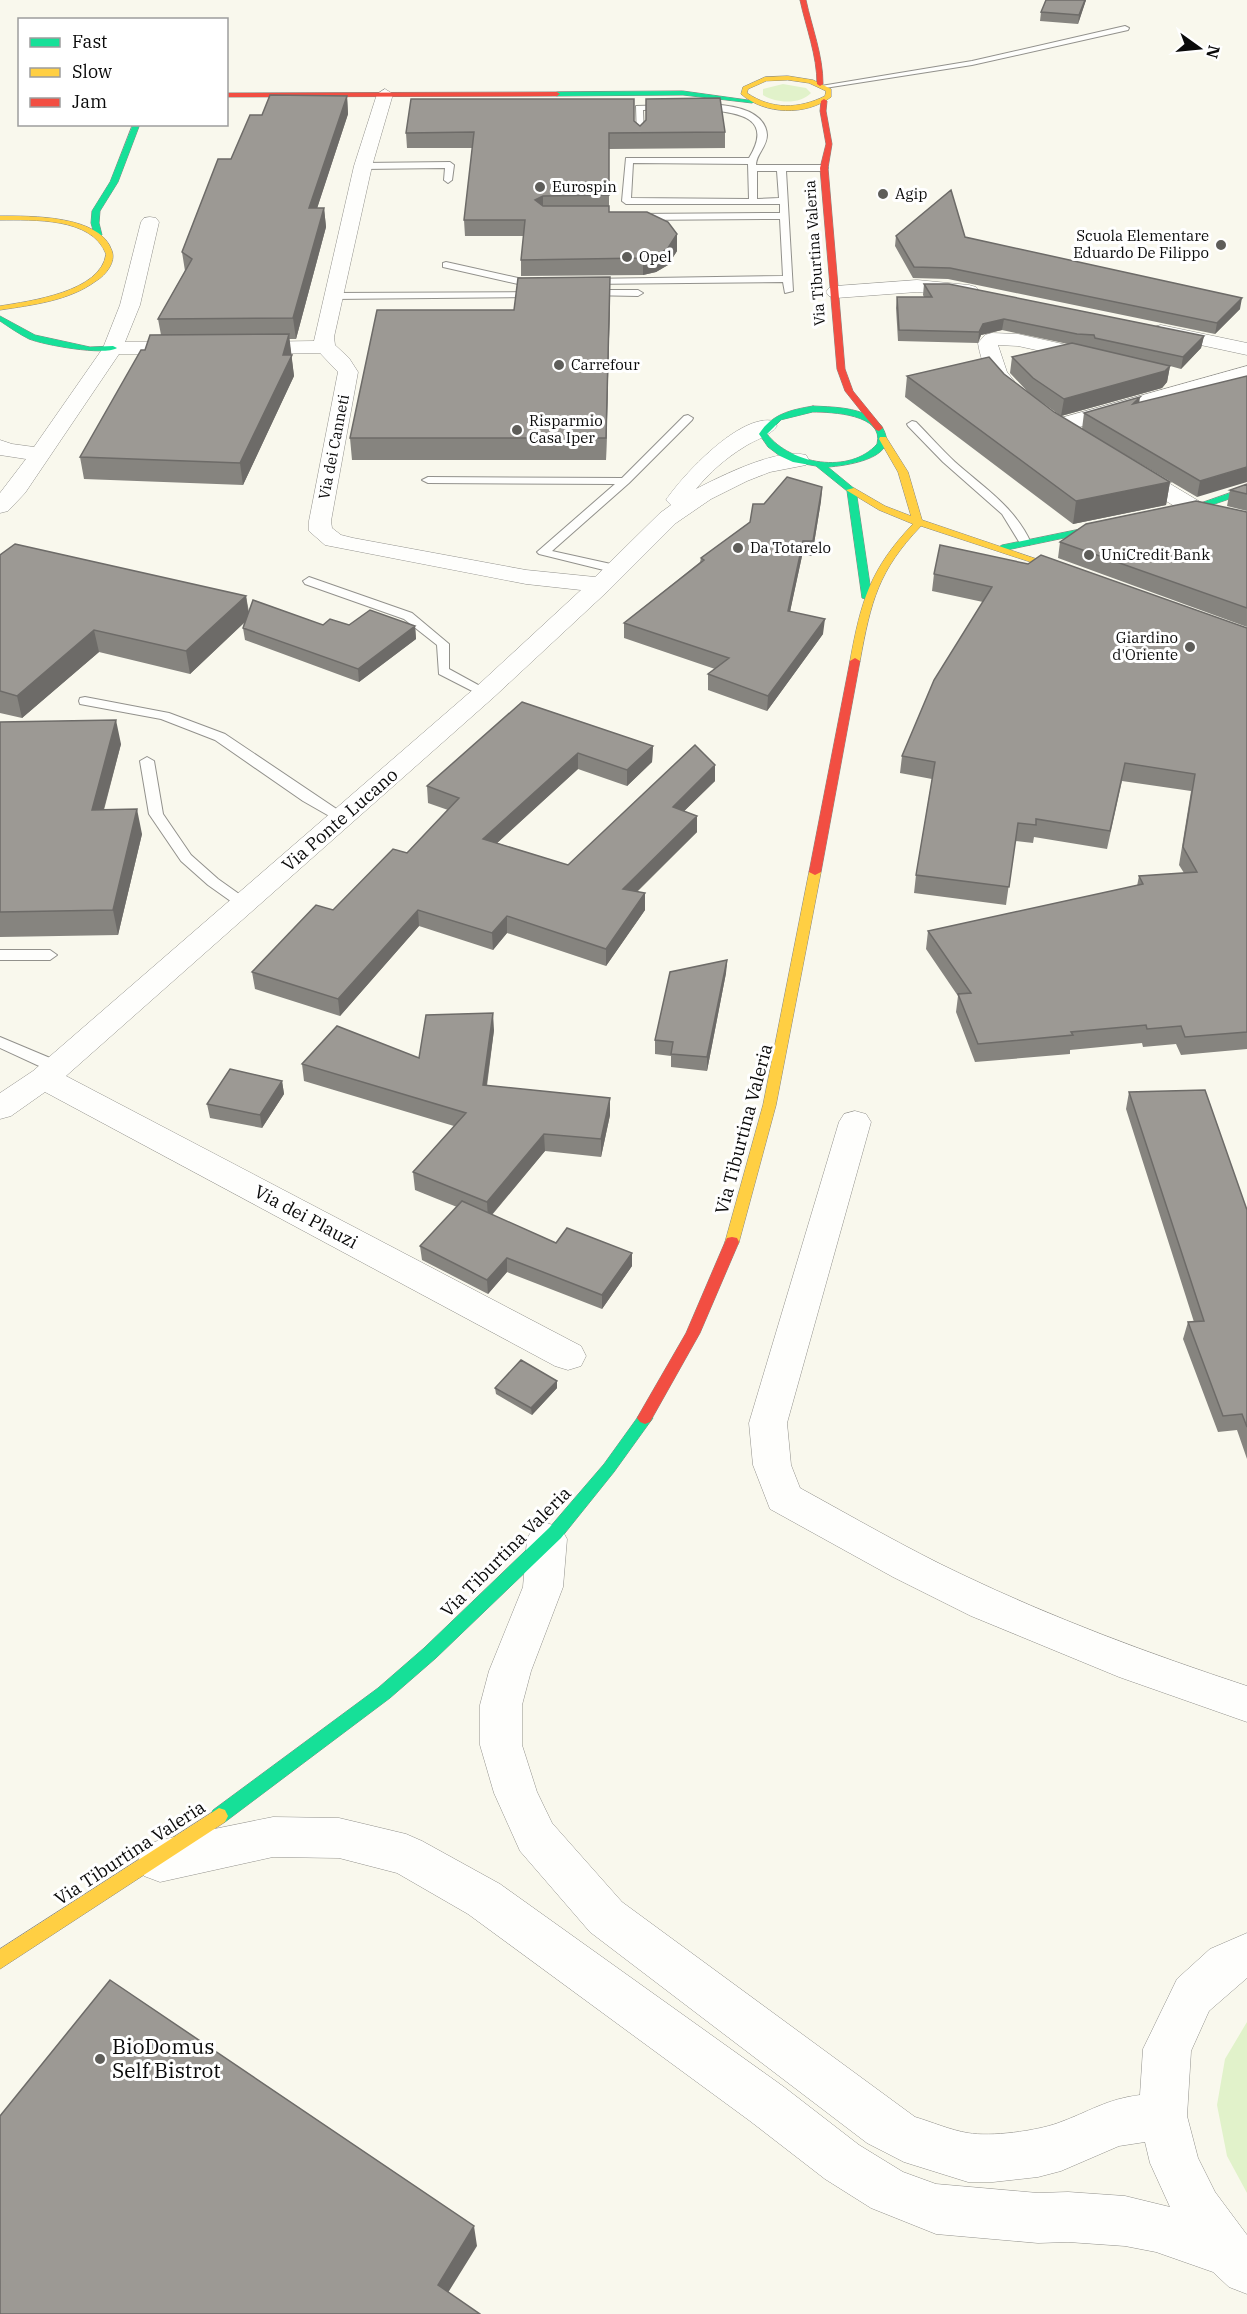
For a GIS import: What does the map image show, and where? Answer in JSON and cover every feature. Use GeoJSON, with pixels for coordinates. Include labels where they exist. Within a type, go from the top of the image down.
{"type":"FeatureCollection","features":[{"type":"Feature","properties":{"kind":"main road","name":"Via Tiburtina Valeria"},"geometry":{"type":"LineString","coordinates":[[0,1960],[211,1822],[384,1693],[430,1653],[590,1494],[660,1394],[694,1334],[724,1264],[778,1081],[867,598],[884,562],[918,524],[903,472],[881,433],[849,392],[841,369],[824,166],[829,144],[823,111],[824,101],[830,94],[823,85],[821,59],[813,43],[803,0]]}},
{"type":"Feature","properties":{"kind":"main road"},"geometry":{"type":"LineString","coordinates":[[684,100],[776,78],[802,63],[813,43]]}},
{"type":"Feature","properties":{"kind":"main road"},"geometry":{"type":"LineString","coordinates":[[776,78],[800,79],[823,85]]}},
{"type":"Feature","properties":{"kind":"main road"},"geometry":{"type":"LineString","coordinates":[[749,85],[743,91],[752,101]]}},
{"type":"Feature","properties":{"kind":"main road"},"geometry":{"type":"LineString","coordinates":[[228,95],[385,94],[684,100],[723,96],[777,107],[804,106],[824,101]]}},
{"type":"Feature","properties":{"kind":"main road"},"geometry":{"type":"LineString","coordinates":[[777,107],[797,119]]}},
{"type":"Feature","properties":{"kind":"main road"},"geometry":{"type":"LineString","coordinates":[[98,235],[95,223],[96,211],[114,182],[136,126]]}},
{"type":"Feature","properties":{"kind":"main road","name":"Via Tiburtina Valeria"},"geometry":{"type":"LineString","coordinates":[[813,143],[824,166]]}},
{"type":"Feature","properties":{"kind":"main road"},"geometry":{"type":"LineString","coordinates":[[83,202],[114,182]]}},
{"type":"Feature","properties":{"kind":"main road"},"geometry":{"type":"LineString","coordinates":[[31,218],[65,209]]}},
{"type":"Feature","properties":{"kind":"main road"},"geometry":{"type":"LineString","coordinates":[[0,218],[31,218],[77,225],[98,235],[109,246],[110,259],[101,273],[52,303],[36,326]]}},
{"type":"Feature","properties":{"kind":"main road"},"geometry":{"type":"LineString","coordinates":[[0,308],[56,296],[82,285]]}},
{"type":"Feature","properties":{"kind":"main road"},"geometry":{"type":"LineString","coordinates":[[0,318],[36,326],[90,349],[113,348]]}},
{"type":"Feature","properties":{"kind":"main road","name":"Via Tiburtina Valeria"},"geometry":{"type":"LineString","coordinates":[[826,372],[837,341]]}},
{"type":"Feature","properties":{"kind":"main road"},"geometry":{"type":"LineString","coordinates":[[811,392],[772,422],[763,434],[765,442],[772,449],[808,462],[883,510],[918,524],[1002,548],[1085,578]]}},
{"type":"Feature","properties":{"kind":"main road"},"geometry":{"type":"LineString","coordinates":[[772,422],[794,412],[833,410],[860,416],[881,433],[880,447],[862,457],[837,463],[808,462]]}},
{"type":"Feature","properties":{"kind":"main road","name":"Via Tiburtina Valeria"},"geometry":{"type":"LineString","coordinates":[[851,490],[867,598]]}},
{"type":"Feature","properties":{"kind":"main road"},"geometry":{"type":"LineString","coordinates":[[1002,548],[1194,508],[1247,490]]}},
{"type":"Feature","properties":{"kind":"street"},"geometry":{"type":"LineString","coordinates":[[230,348],[325,347],[324,338],[363,166],[385,94]]}},
{"type":"Feature","properties":{"kind":"street"},"geometry":{"type":"LineString","coordinates":[[0,506],[17,488],[113,348],[130,305],[150,222]]}},
{"type":"Feature","properties":{"kind":"street"},"geometry":{"type":"LineString","coordinates":[[836,292],[928,286],[985,294]]}},
{"type":"Feature","properties":{"kind":"street"},"geometry":{"type":"LineString","coordinates":[[1145,328],[1247,349]]}},
{"type":"Feature","properties":{"kind":"street"},"geometry":{"type":"LineString","coordinates":[[1110,361],[1018,340],[997,338],[989,341],[989,353],[996,373],[1006,386],[1044,416],[1194,508],[1247,520]]}},
{"type":"Feature","properties":{"kind":"street","name":"Via dei Canneti"},"geometry":{"type":"LineString","coordinates":[[325,347],[342,362],[348,372],[320,521],[321,531],[325,536],[352,545],[495,572],[609,577]]}},
{"type":"Feature","properties":{"kind":"street"},"geometry":{"type":"LineString","coordinates":[[113,348],[207,348]]}},
{"type":"Feature","properties":{"kind":"street"},"geometry":{"type":"LineString","coordinates":[[1044,416],[1209,383],[1247,372]]}},
{"type":"Feature","properties":{"kind":"street"},"geometry":{"type":"LineString","coordinates":[[1168,374],[1209,383]]}},
{"type":"Feature","properties":{"kind":"street","name":"Via Ponte Lucano"},"geometry":{"type":"LineString","coordinates":[[668,518],[680,495],[710,462],[739,440],[772,422]]}},
{"type":"Feature","properties":{"kind":"street"},"geometry":{"type":"LineString","coordinates":[[0,446],[7,450],[40,454]]}},
{"type":"Feature","properties":{"kind":"street","name":"Via Ponte Lucano"},"geometry":{"type":"LineString","coordinates":[[0,1108],[50,1072],[343,818],[485,692],[609,577],[668,518],[703,494],[732,479],[764,467],[808,462]]}},
{"type":"Feature","properties":{"kind":"street","name":"Via dei Plauzi"},"geometry":{"type":"LineString","coordinates":[[50,1072],[568,1356]]}},
{"type":"Feature","properties":{"kind":"street"},"geometry":{"type":"LineString","coordinates":[[855,1122],[768,1423],[772,1465],[784,1498],[948,1586],[1023,1620],[1158,1675],[1247,1704]]}},
{"type":"Feature","properties":{"kind":"street"},"geometry":{"type":"LineString","coordinates":[[547,1539],[543,1587],[510,1671],[501,1705],[501,1745],[516,1793],[536,1837],[562,1870],[606,1917],[884,2126],[904,2138],[968,2158],[993,2158],[1038,2153],[1061,2146],[1117,2122],[1163,2116]]}},
{"type":"Feature","properties":{"kind":"street"},"geometry":{"type":"LineString","coordinates":[[147,1864],[273,1837],[339,1838],[406,1855],[484,1899],[767,2104],[842,2162],[888,2191],[936,2209],[1038,2218],[1068,2217],[1125,2221],[1156,2227],[1238,2261]]}},
{"type":"Feature","properties":{"kind":"street"},"geometry":{"type":"LineString","coordinates":[[1238,2261],[1192,2201],[1175,2163],[1163,2116],[1167,2049],[1193,1995],[1226,1965],[1247,1955]]}},
{"type":"Feature","properties":{"kind":"lane"},"geometry":{"type":"LineString","coordinates":[[823,85],[972,63],[1125,28]]}},
{"type":"Feature","properties":{"kind":"lane"},"geometry":{"type":"LineString","coordinates":[[684,100],[741,111],[759,126],[762,135],[759,152],[752,164],[753,202]]}},
{"type":"Feature","properties":{"kind":"lane"},"geometry":{"type":"LineString","coordinates":[[640,136],[639,108],[673,107]]}},
{"type":"Feature","properties":{"kind":"lane"},"geometry":{"type":"LineString","coordinates":[[784,201],[626,201],[629,160],[752,164],[781,168],[824,166]]}},
{"type":"Feature","properties":{"kind":"lane"},"geometry":{"type":"LineString","coordinates":[[363,166],[450,165],[448,180]]}},
{"type":"Feature","properties":{"kind":"lane"},"geometry":{"type":"LineString","coordinates":[[781,168],[788,291]]}},
{"type":"Feature","properties":{"kind":"lane"},"geometry":{"type":"LineString","coordinates":[[623,217],[785,216]]}},
{"type":"Feature","properties":{"kind":"lane"},"geometry":{"type":"LineString","coordinates":[[446,265],[527,283],[551,283]]}},
{"type":"Feature","properties":{"kind":"lane"},"geometry":{"type":"LineString","coordinates":[[575,282],[788,279]]}},
{"type":"Feature","properties":{"kind":"lane"},"geometry":{"type":"LineString","coordinates":[[578,294],[638,293]]}},
{"type":"Feature","properties":{"kind":"lane"},"geometry":{"type":"LineString","coordinates":[[333,296],[555,294]]}},
{"type":"Feature","properties":{"kind":"lane"},"geometry":{"type":"LineString","coordinates":[[609,577],[543,552],[625,481],[688,418]]}},
{"type":"Feature","properties":{"kind":"lane"},"geometry":{"type":"LineString","coordinates":[[912,424],[957,470],[1004,510],[1021,532],[1025,543]]}},
{"type":"Feature","properties":{"kind":"lane"},"geometry":{"type":"LineString","coordinates":[[428,480],[625,481]]}},
{"type":"Feature","properties":{"kind":"lane"},"geometry":{"type":"LineString","coordinates":[[309,581],[408,616],[443,644],[442,671],[485,692]]}},
{"type":"Feature","properties":{"kind":"lane"},"geometry":{"type":"LineString","coordinates":[[85,701],[164,716],[220,737],[308,798],[343,818]]}},
{"type":"Feature","properties":{"kind":"lane"},"geometry":{"type":"LineString","coordinates":[[147,761],[156,814],[186,858],[213,882],[244,904]]}},
{"type":"Feature","properties":{"kind":"lane"},"geometry":{"type":"LineString","coordinates":[[0,955],[50,955]]}},
{"type":"Feature","properties":{"kind":"lane"},"geometry":{"type":"LineString","coordinates":[[0,1042],[50,1072]]}},
{"type":"Feature","properties":{"kind":"green space"},"geometry":{"type":"Polygon","coordinates":[[[783,84],[806,88],[811,93],[801,100],[787,102],[763,95],[763,89],[783,84]]]}},
{"type":"Feature","properties":{"kind":"green space"},"geometry":{"type":"Polygon","coordinates":[[[1247,2022],[1247,2193],[1227,2156],[1217,2105],[1225,2059],[1247,2022]]]}},
{"type":"Feature","properties":{"kind":"building"},"geometry":{"type":"Polygon","coordinates":[[[1046,0],[1085,0],[1079,15],[1041,12],[1046,0]]]}},
{"type":"Feature","properties":{"kind":"building"},"geometry":{"type":"Polygon","coordinates":[[[270,95],[347,96],[309,208],[324,208],[293,318],[158,319],[192,259],[182,252],[218,159],[231,159],[250,115],[262,115],[270,95]]]}},
{"type":"Feature","properties":{"kind":"building"},"geometry":{"type":"Polygon","coordinates":[[[720,98],[725,132],[609,133],[609,195],[543,196],[535,200],[543,206],[609,206],[609,212],[647,212],[668,222],[677,234],[668,248],[656,256],[643,258],[521,260],[525,220],[464,220],[474,132],[406,133],[411,99],[634,99],[634,121],[640,126],[646,120],[646,99],[720,98]]]}},
{"type":"Feature","properties":{"kind":"building"},"geometry":{"type":"Polygon","coordinates":[[[951,190],[965,237],[1242,298],[1217,323],[950,268],[914,267],[896,236],[951,190]]]}},
{"type":"Feature","properties":{"kind":"building"},"geometry":{"type":"Polygon","coordinates":[[[610,277],[606,438],[350,438],[377,310],[514,310],[518,278],[610,277]]]}},
{"type":"Feature","properties":{"kind":"building"},"geometry":{"type":"Polygon","coordinates":[[[924,284],[949,284],[1204,336],[1183,357],[1095,338],[1094,335],[1077,334],[1004,319],[983,324],[979,332],[899,330],[897,297],[932,297],[924,284]]]}},
{"type":"Feature","properties":{"kind":"building"},"geometry":{"type":"Polygon","coordinates":[[[289,334],[283,355],[292,355],[240,463],[80,457],[141,350],[145,350],[150,335],[289,334]]]}},
{"type":"Feature","properties":{"kind":"building"},"geometry":{"type":"Polygon","coordinates":[[[1072,343],[1170,366],[1165,371],[1064,399],[1033,378],[1012,357],[1072,343]]]}},
{"type":"Feature","properties":{"kind":"building"},"geometry":{"type":"Polygon","coordinates":[[[989,357],[1004,374],[1054,412],[1170,482],[1076,501],[907,376],[989,357]]]}},
{"type":"Feature","properties":{"kind":"building"},"geometry":{"type":"Polygon","coordinates":[[[1247,376],[1247,467],[1200,481],[1084,413],[1140,397],[1133,404],[1247,376]]]}},
{"type":"Feature","properties":{"kind":"building"},"geometry":{"type":"Polygon","coordinates":[[[787,477],[822,487],[813,541],[803,541],[788,611],[825,619],[768,696],[708,674],[729,658],[624,623],[704,560],[701,558],[750,522],[753,504],[764,504],[787,477]]]}},
{"type":"Feature","properties":{"kind":"building"},"geometry":{"type":"Polygon","coordinates":[[[1247,484],[1247,494],[1230,490],[1247,484]]]}},
{"type":"Feature","properties":{"kind":"building"},"geometry":{"type":"Polygon","coordinates":[[[1196,501],[1247,512],[1247,608],[1060,542],[1086,524],[1196,501]]]}},
{"type":"Feature","properties":{"kind":"building"},"geometry":{"type":"Polygon","coordinates":[[[15,544],[246,596],[186,651],[94,630],[17,696],[0,691],[0,555],[15,544]]]}},
{"type":"Feature","properties":{"kind":"building"},"geometry":{"type":"Polygon","coordinates":[[[940,545],[1028,564],[1041,555],[1247,628],[1247,1032],[1185,1037],[1181,1026],[1147,1029],[1146,1025],[978,1044],[958,994],[971,993],[928,931],[1143,884],[1139,876],[1197,872],[1183,847],[1195,774],[1125,763],[1110,831],[1036,819],[1036,825],[1018,823],[1009,887],[916,875],[935,762],[902,756],[934,680],[992,587],[934,574],[940,545]]]}},
{"type":"Feature","properties":{"kind":"building"},"geometry":{"type":"Polygon","coordinates":[[[253,600],[323,625],[330,619],[349,625],[370,610],[415,626],[358,669],[243,628],[253,600]]]}},
{"type":"Feature","properties":{"kind":"building"},"geometry":{"type":"Polygon","coordinates":[[[522,702],[653,746],[627,770],[578,753],[483,839],[568,865],[695,745],[715,765],[673,807],[697,816],[623,889],[645,893],[606,949],[507,916],[492,933],[418,910],[338,999],[252,972],[316,905],[333,910],[393,849],[407,853],[459,798],[427,786],[522,702]]]}},
{"type":"Feature","properties":{"kind":"building"},"geometry":{"type":"Polygon","coordinates":[[[116,720],[92,810],[137,809],[113,910],[0,912],[0,722],[116,720]]]}},
{"type":"Feature","properties":{"kind":"building"},"geometry":{"type":"Polygon","coordinates":[[[727,960],[707,1057],[671,1054],[673,1042],[655,1040],[670,972],[727,960]]]}},
{"type":"Feature","properties":{"kind":"building"},"geometry":{"type":"Polygon","coordinates":[[[493,1013],[483,1085],[610,1098],[601,1139],[544,1134],[487,1202],[413,1172],[466,1113],[302,1064],[337,1026],[419,1058],[426,1015],[493,1013]]]}},
{"type":"Feature","properties":{"kind":"building"},"geometry":{"type":"Polygon","coordinates":[[[230,1069],[282,1081],[260,1115],[207,1104],[230,1069]]]}},
{"type":"Feature","properties":{"kind":"building"},"geometry":{"type":"Polygon","coordinates":[[[1205,1090],[1247,1210],[1247,1427],[1242,1414],[1223,1416],[1188,1322],[1204,1321],[1129,1092],[1205,1090]]]}},
{"type":"Feature","properties":{"kind":"building"},"geometry":{"type":"Polygon","coordinates":[[[462,1201],[556,1243],[567,1228],[632,1253],[602,1295],[507,1258],[487,1280],[420,1246],[462,1201]]]}},
{"type":"Feature","properties":{"kind":"building"},"geometry":{"type":"Polygon","coordinates":[[[521,1360],[557,1381],[531,1408],[495,1388],[521,1360]]]}},
{"type":"Feature","properties":{"kind":"building"},"geometry":{"type":"Polygon","coordinates":[[[110,1980],[474,2226],[438,2285],[480,2314],[0,2314],[0,2116],[110,1980]]]}},
{"type":"Feature","properties":{"kind":"traffic: fast"},"geometry":{"type":"LineString","coordinates":[[557,94],[683,93],[752,101]]}},
{"type":"Feature","properties":{"kind":"traffic: fast"},"geometry":{"type":"LineString","coordinates":[[98,235],[95,223],[96,211],[114,182],[136,126]]}},
{"type":"Feature","properties":{"kind":"traffic: fast"},"geometry":{"type":"LineString","coordinates":[[0,318],[32,337],[90,349],[113,348]]}},
{"type":"Feature","properties":{"kind":"traffic: fast"},"geometry":{"type":"LineString","coordinates":[[813,409],[842,411],[863,416],[878,427],[882,436],[881,444],[871,454],[858,460],[828,465],[812,464],[783,454],[771,445],[763,434],[778,419],[791,413],[813,409]]}},
{"type":"Feature","properties":{"kind":"traffic: fast"},"geometry":{"type":"LineString","coordinates":[[817,463],[851,490],[867,598]]}},
{"type":"Feature","properties":{"kind":"traffic: fast"},"geometry":{"type":"LineString","coordinates":[[1002,548],[1194,508],[1247,490]]}},
{"type":"Feature","properties":{"kind":"traffic: fast"},"geometry":{"type":"LineString","coordinates":[[219,1816],[384,1693],[430,1653],[555,1533],[609,1468],[645,1418]]}},
{"type":"Feature","properties":{"kind":"traffic: slow"},"geometry":{"type":"LineString","coordinates":[[788,78],[811,81],[829,90],[828,97],[807,106],[785,108],[764,105],[744,94],[745,88],[765,79],[788,78]]}},
{"type":"Feature","properties":{"kind":"traffic: slow"},"geometry":{"type":"LineString","coordinates":[[0,218],[46,220],[81,227],[95,233],[106,242],[110,254],[102,272],[83,286],[48,299],[0,308]]}},
{"type":"Feature","properties":{"kind":"traffic: slow"},"geometry":{"type":"LineString","coordinates":[[855,661],[863,619],[873,586],[890,556],[918,524],[903,472],[883,439]]}},
{"type":"Feature","properties":{"kind":"traffic: slow"},"geometry":{"type":"LineString","coordinates":[[851,490],[882,508],[915,521],[1076,574]]}},
{"type":"Feature","properties":{"kind":"traffic: slow"},"geometry":{"type":"LineString","coordinates":[[732,1242],[770,1105],[815,872]]}},
{"type":"Feature","properties":{"kind":"traffic: slow"},"geometry":{"type":"LineString","coordinates":[[0,1960],[219,1816]]}},
{"type":"Feature","properties":{"kind":"traffic: jam"},"geometry":{"type":"LineString","coordinates":[[803,0],[820,62],[820,84]]}},
{"type":"Feature","properties":{"kind":"traffic: jam"},"geometry":{"type":"LineString","coordinates":[[228,95],[557,94]]}},
{"type":"Feature","properties":{"kind":"traffic: jam"},"geometry":{"type":"LineString","coordinates":[[824,101],[823,111],[829,144],[824,168],[841,369],[849,391],[879,428]]}},
{"type":"Feature","properties":{"kind":"traffic: jam"},"geometry":{"type":"LineString","coordinates":[[815,872],[855,661]]}},
{"type":"Feature","properties":{"kind":"traffic: jam"},"geometry":{"type":"LineString","coordinates":[[645,1418],[693,1333],[732,1242]]}},
{"type":"Feature","properties":{"kind":"place","name":"Eurospin"},"geometry":{"type":"Point","coordinates":[540,187]}},
{"type":"Feature","properties":{"kind":"place","name":"Agip"},"geometry":{"type":"Point","coordinates":[883,194]}},
{"type":"Feature","properties":{"kind":"place","name":"Scuola Elementare Eduardo De Filippo"},"geometry":{"type":"Point","coordinates":[1221,245]}},
{"type":"Feature","properties":{"kind":"place","name":"Opel"},"geometry":{"type":"Point","coordinates":[627,257]}},
{"type":"Feature","properties":{"kind":"place","name":"Carrefour"},"geometry":{"type":"Point","coordinates":[559,365]}},
{"type":"Feature","properties":{"kind":"place","name":"Risparmio Casa Iper"},"geometry":{"type":"Point","coordinates":[517,430]}},
{"type":"Feature","properties":{"kind":"place","name":"Da Totarelo"},"geometry":{"type":"Point","coordinates":[738,548]}},
{"type":"Feature","properties":{"kind":"place","name":"UniCredit Bank"},"geometry":{"type":"Point","coordinates":[1089,555]}},
{"type":"Feature","properties":{"kind":"place","name":"Giardino d'Oriente"},"geometry":{"type":"Point","coordinates":[1190,647]}},
{"type":"Feature","properties":{"kind":"place","name":"BioDomus Self Bistrot"},"geometry":{"type":"Point","coordinates":[100,2059]}}]}
